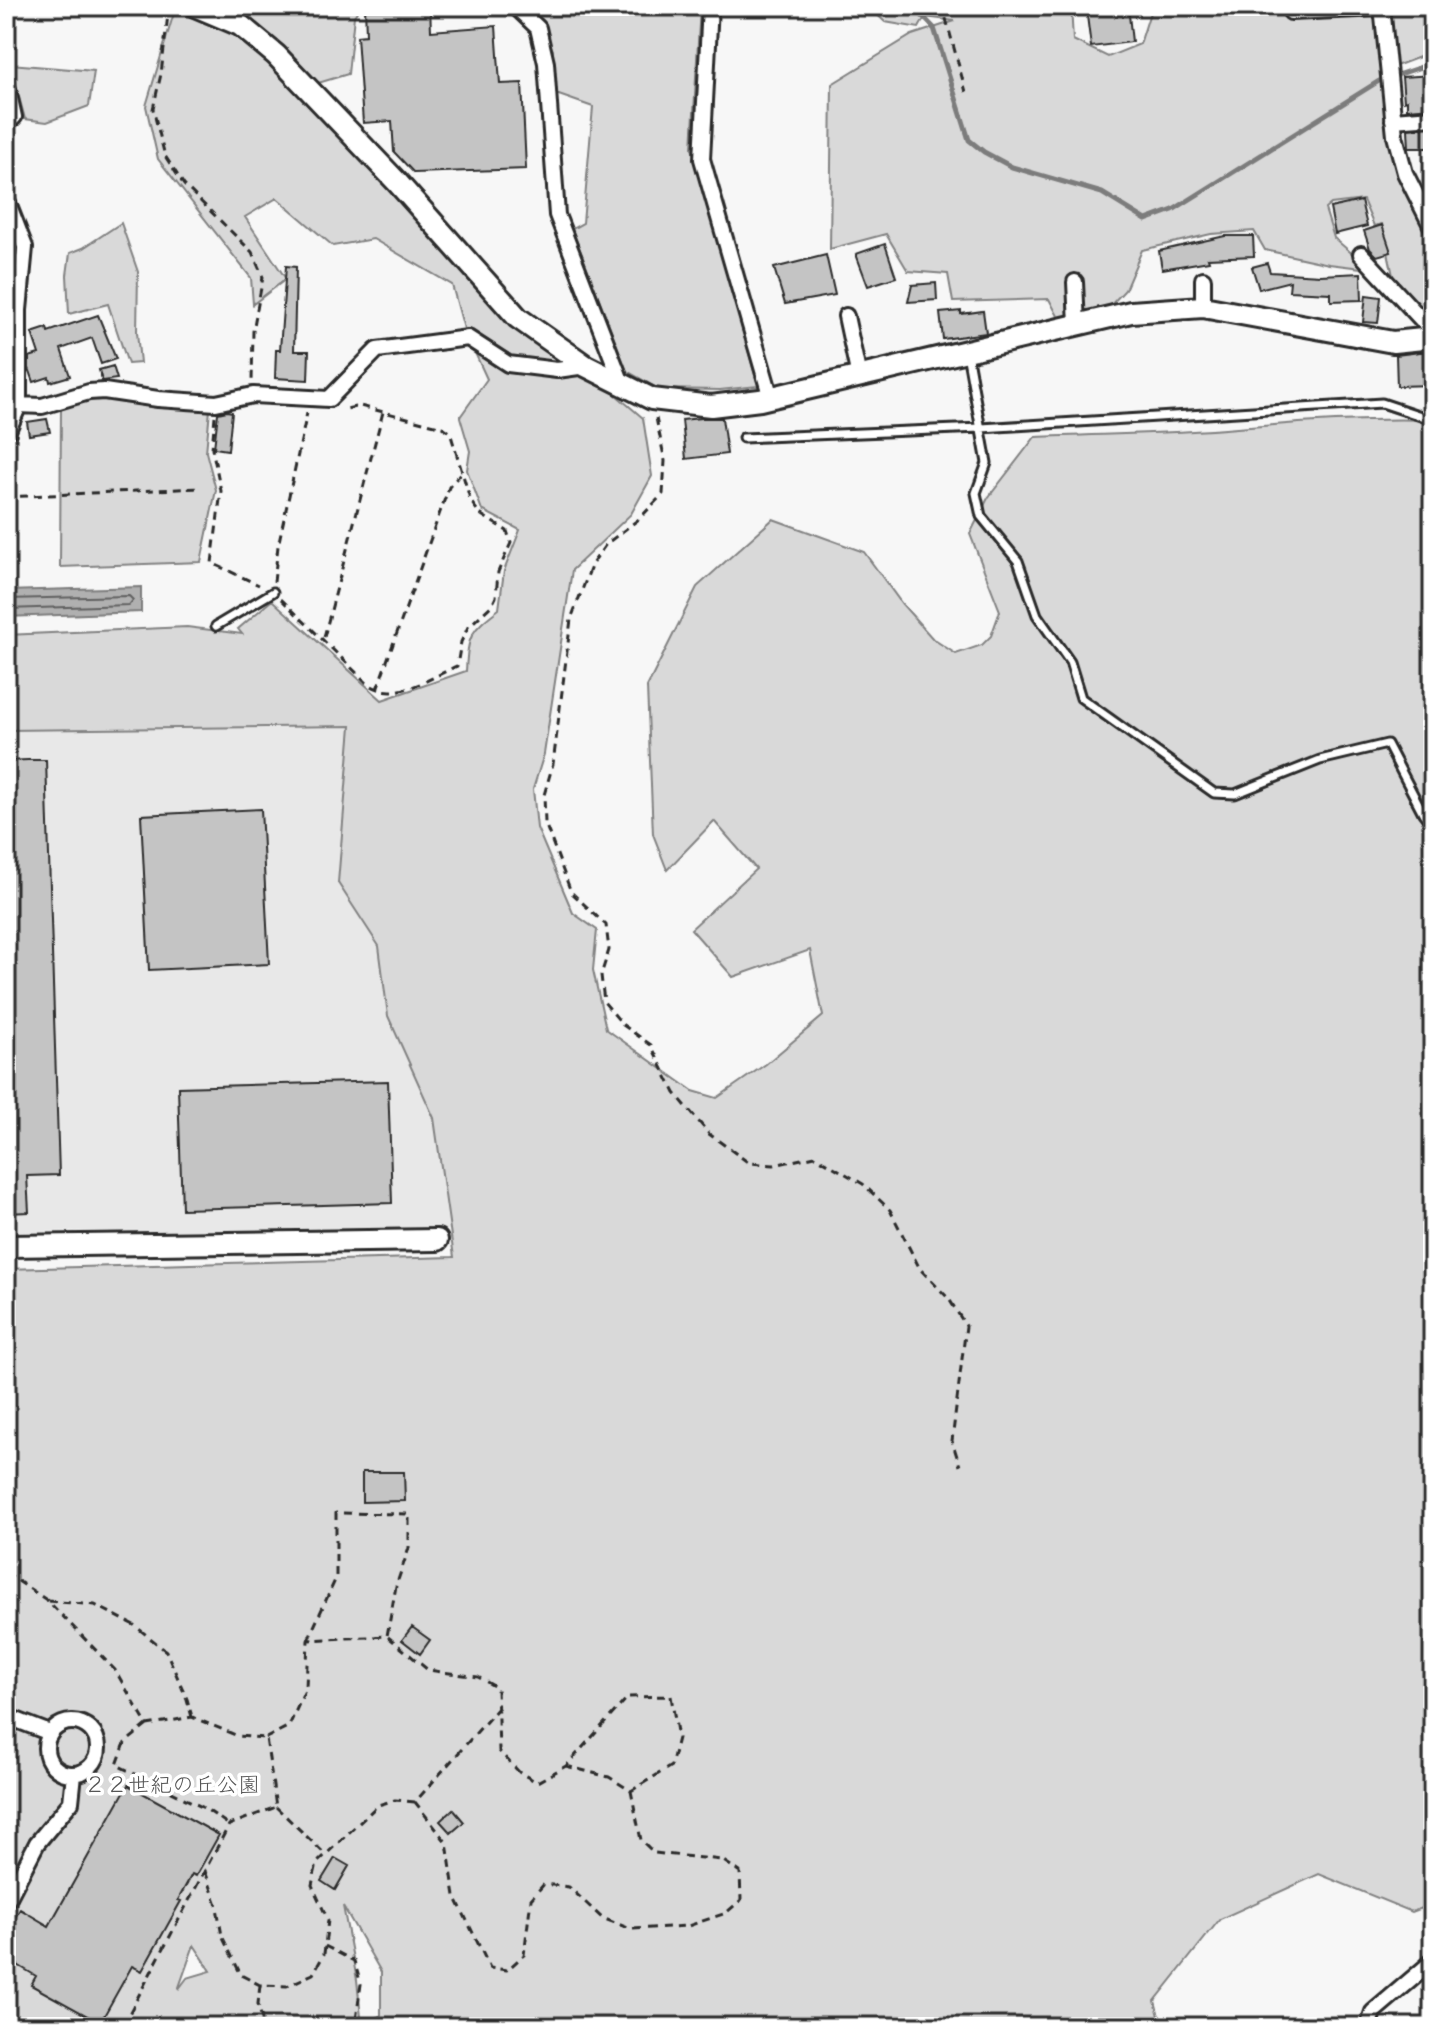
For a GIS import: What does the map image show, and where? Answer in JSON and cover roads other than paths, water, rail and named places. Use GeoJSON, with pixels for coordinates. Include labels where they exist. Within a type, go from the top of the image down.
{"type":"FeatureCollection","features":[{"type":"Feature","properties":{"kind":"street"},"geometry":{"type":"LineString","coordinates":[[195,6],[240,25],[276,55],[397,182],[518,318],[586,366],[652,399],[711,406],[771,398],[1131,312],[1203,307],[1393,342],[1433,335]]}},
{"type":"Feature","properties":{"kind":"street"},"geometry":{"type":"LineString","coordinates":[[515,6],[538,28],[546,63],[557,215],[623,386]]}},
{"type":"Feature","properties":{"kind":"street"},"geometry":{"type":"LineString","coordinates":[[710,6],[702,159],[771,398]]}},
{"type":"Feature","properties":{"kind":"street"},"geometry":{"type":"LineString","coordinates":[[1290,6],[1291,12],[1382,7],[1393,120],[1405,173],[1433,229]]}},
{"type":"Feature","properties":{"kind":"street"},"geometry":{"type":"LineString","coordinates":[[6,81],[14,117],[6,124]]}},
{"type":"Feature","properties":{"kind":"street"},"geometry":{"type":"LineString","coordinates":[[1393,120],[1433,117]]}},
{"type":"Feature","properties":{"kind":"street"},"geometry":{"type":"LineString","coordinates":[[6,198],[25,247],[12,310],[19,405],[6,435]]}},
{"type":"Feature","properties":{"kind":"street"},"geometry":{"type":"LineString","coordinates":[[1361,254],[1433,335]]}},
{"type":"Feature","properties":{"kind":"street"},"geometry":{"type":"LineString","coordinates":[[1203,279],[1203,307]]}},
{"type":"Feature","properties":{"kind":"street"},"geometry":{"type":"LineString","coordinates":[[1075,282],[1077,325]]}},
{"type":"Feature","properties":{"kind":"street"},"geometry":{"type":"LineString","coordinates":[[846,316],[859,377]]}},
{"type":"Feature","properties":{"kind":"street"},"geometry":{"type":"LineString","coordinates":[[19,405],[42,406],[89,392],[104,391],[216,403],[253,395],[329,399],[377,350],[468,338],[508,364],[557,370],[586,366]]}},
{"type":"Feature","properties":{"kind":"street"},"geometry":{"type":"LineString","coordinates":[[6,1246],[437,1240]]}},
{"type":"Feature","properties":{"kind":"street"},"geometry":{"type":"LineString","coordinates":[[6,1716],[50,1733]]}},
{"type":"Feature","properties":{"kind":"street"},"geometry":{"type":"LineString","coordinates":[[63,1723],[81,1723],[95,1734],[96,1760],[90,1767],[74,1774],[58,1771],[47,1757],[46,1740],[50,1733],[63,1723]]}},
{"type":"Feature","properties":{"kind":"street"},"geometry":{"type":"LineString","coordinates":[[6,1903],[37,1843],[71,1802],[74,1774]]}},
{"type":"Feature","properties":{"kind":"street"},"geometry":{"type":"LineString","coordinates":[[1368,2027],[1373,2012],[1433,1961]]}},
{"type":"Feature","properties":{"kind":"lane"},"geometry":{"type":"LineString","coordinates":[[967,351],[987,463],[976,493],[981,516],[1018,561],[1037,615],[1070,662],[1081,698],[1214,793],[1235,794],[1320,760],[1387,744],[1433,826]]}},
{"type":"Feature","properties":{"kind":"lane"},"geometry":{"type":"LineString","coordinates":[[743,438],[981,428],[1382,403],[1433,420]]}},
{"type":"Feature","properties":{"kind":"lane"},"geometry":{"type":"LineString","coordinates":[[216,626],[273,592]]}},
{"type":"Feature","properties":{"kind":"water"},"geometry":{"type":"Polygon","coordinates":[[[141,587],[141,612],[6,617],[6,591],[141,587]]]}},
{"type":"Feature","properties":{"kind":"waterway"},"geometry":{"type":"LineString","coordinates":[[913,6],[934,28],[969,140],[1012,167],[1102,193],[1146,220],[1173,210],[1379,81],[1433,63]]}},
{"type":"Feature","properties":{"kind":"park label","name":"２２世紀の丘公園"},"geometry":{"type":"Point","coordinates":[172,1784]}}]}
